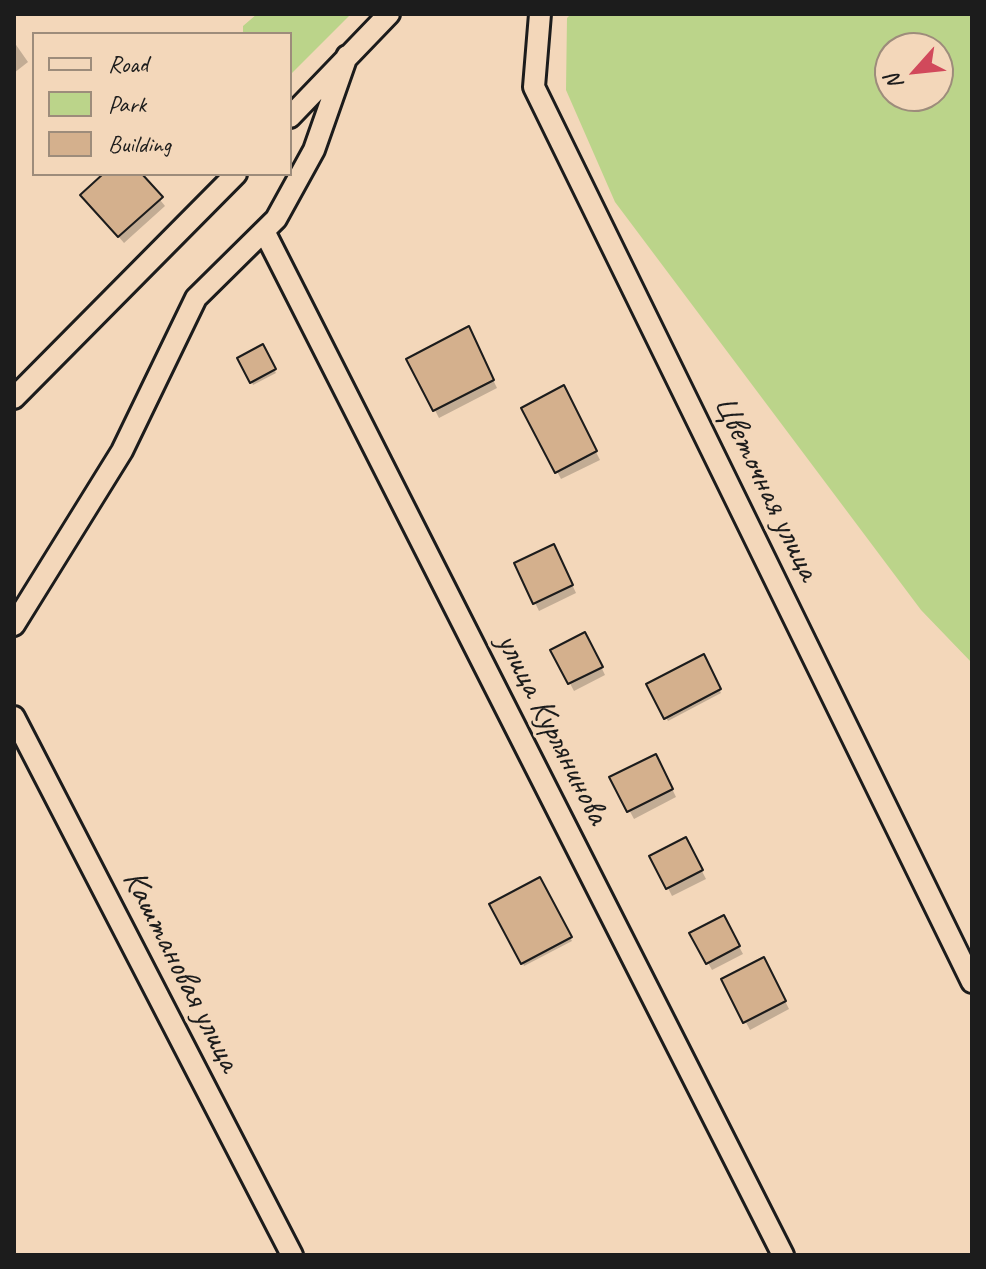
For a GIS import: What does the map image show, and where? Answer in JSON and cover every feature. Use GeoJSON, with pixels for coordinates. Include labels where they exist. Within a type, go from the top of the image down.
{"type":"FeatureCollection","features":[{"type":"Feature","properties":{"kind":"street"},"geometry":{"type":"LineString","coordinates":[[292,115],[389,14]]}},
{"type":"Feature","properties":{"kind":"street","name":"Цветочная улица"},"geometry":{"type":"LineString","coordinates":[[540,14],[534,87],[972,982]]}},
{"type":"Feature","properties":{"kind":"street"},"geometry":{"type":"LineString","coordinates":[[14,625],[122,451],[196,298],[276,219],[314,150],[347,56]]}},
{"type":"Feature","properties":{"kind":"street"},"geometry":{"type":"LineString","coordinates":[[14,398],[234,176]]}},
{"type":"Feature","properties":{"kind":"street","name":"улица Курлянинова"},"geometry":{"type":"LineString","coordinates":[[264,231],[783,1255]]}},
{"type":"Feature","properties":{"kind":"street","name":"Каштановая улица"},"geometry":{"type":"LineString","coordinates":[[14,717],[292,1255]]}},
{"type":"Feature","properties":{"kind":"green space"},"geometry":{"type":"Polygon","coordinates":[[[257,14],[351,14],[292,73],[292,32],[243,32],[243,26],[257,14]]]}},
{"type":"Feature","properties":{"kind":"green space"},"geometry":{"type":"Polygon","coordinates":[[[571,14],[972,14],[972,663],[921,610],[615,202],[566,90],[567,18],[571,14]]]}},
{"type":"Feature","properties":{"kind":"building"},"geometry":{"type":"Polygon","coordinates":[[[101,176],[144,176],[163,197],[118,237],[80,195],[101,176]]]}},
{"type":"Feature","properties":{"kind":"building"},"geometry":{"type":"Polygon","coordinates":[[[469,326],[494,380],[433,411],[406,359],[469,326]]]}},
{"type":"Feature","properties":{"kind":"building"},"geometry":{"type":"Polygon","coordinates":[[[263,344],[276,369],[250,383],[237,358],[263,344]]]}},
{"type":"Feature","properties":{"kind":"building"},"geometry":{"type":"Polygon","coordinates":[[[564,385],[597,451],[555,473],[521,408],[564,385]]]}},
{"type":"Feature","properties":{"kind":"building"},"geometry":{"type":"Polygon","coordinates":[[[554,544],[573,585],[533,604],[514,563],[554,544]]]}},
{"type":"Feature","properties":{"kind":"building"},"geometry":{"type":"Polygon","coordinates":[[[585,632],[603,667],[568,684],[550,650],[585,632]]]}},
{"type":"Feature","properties":{"kind":"building"},"geometry":{"type":"Polygon","coordinates":[[[704,654],[721,689],[664,719],[646,684],[704,654]]]}},
{"type":"Feature","properties":{"kind":"building"},"geometry":{"type":"Polygon","coordinates":[[[656,754],[673,789],[627,812],[609,777],[656,754]]]}},
{"type":"Feature","properties":{"kind":"building"},"geometry":{"type":"Polygon","coordinates":[[[686,837],[703,870],[666,889],[649,856],[686,837]]]}},
{"type":"Feature","properties":{"kind":"building"},"geometry":{"type":"Polygon","coordinates":[[[540,877],[572,937],[521,964],[489,904],[540,877]]]}},
{"type":"Feature","properties":{"kind":"building"},"geometry":{"type":"Polygon","coordinates":[[[724,915],[740,946],[706,964],[689,933],[724,915]]]}},
{"type":"Feature","properties":{"kind":"building"},"geometry":{"type":"Polygon","coordinates":[[[764,957],[786,1001],[743,1023],[721,979],[764,957]]]}}]}
